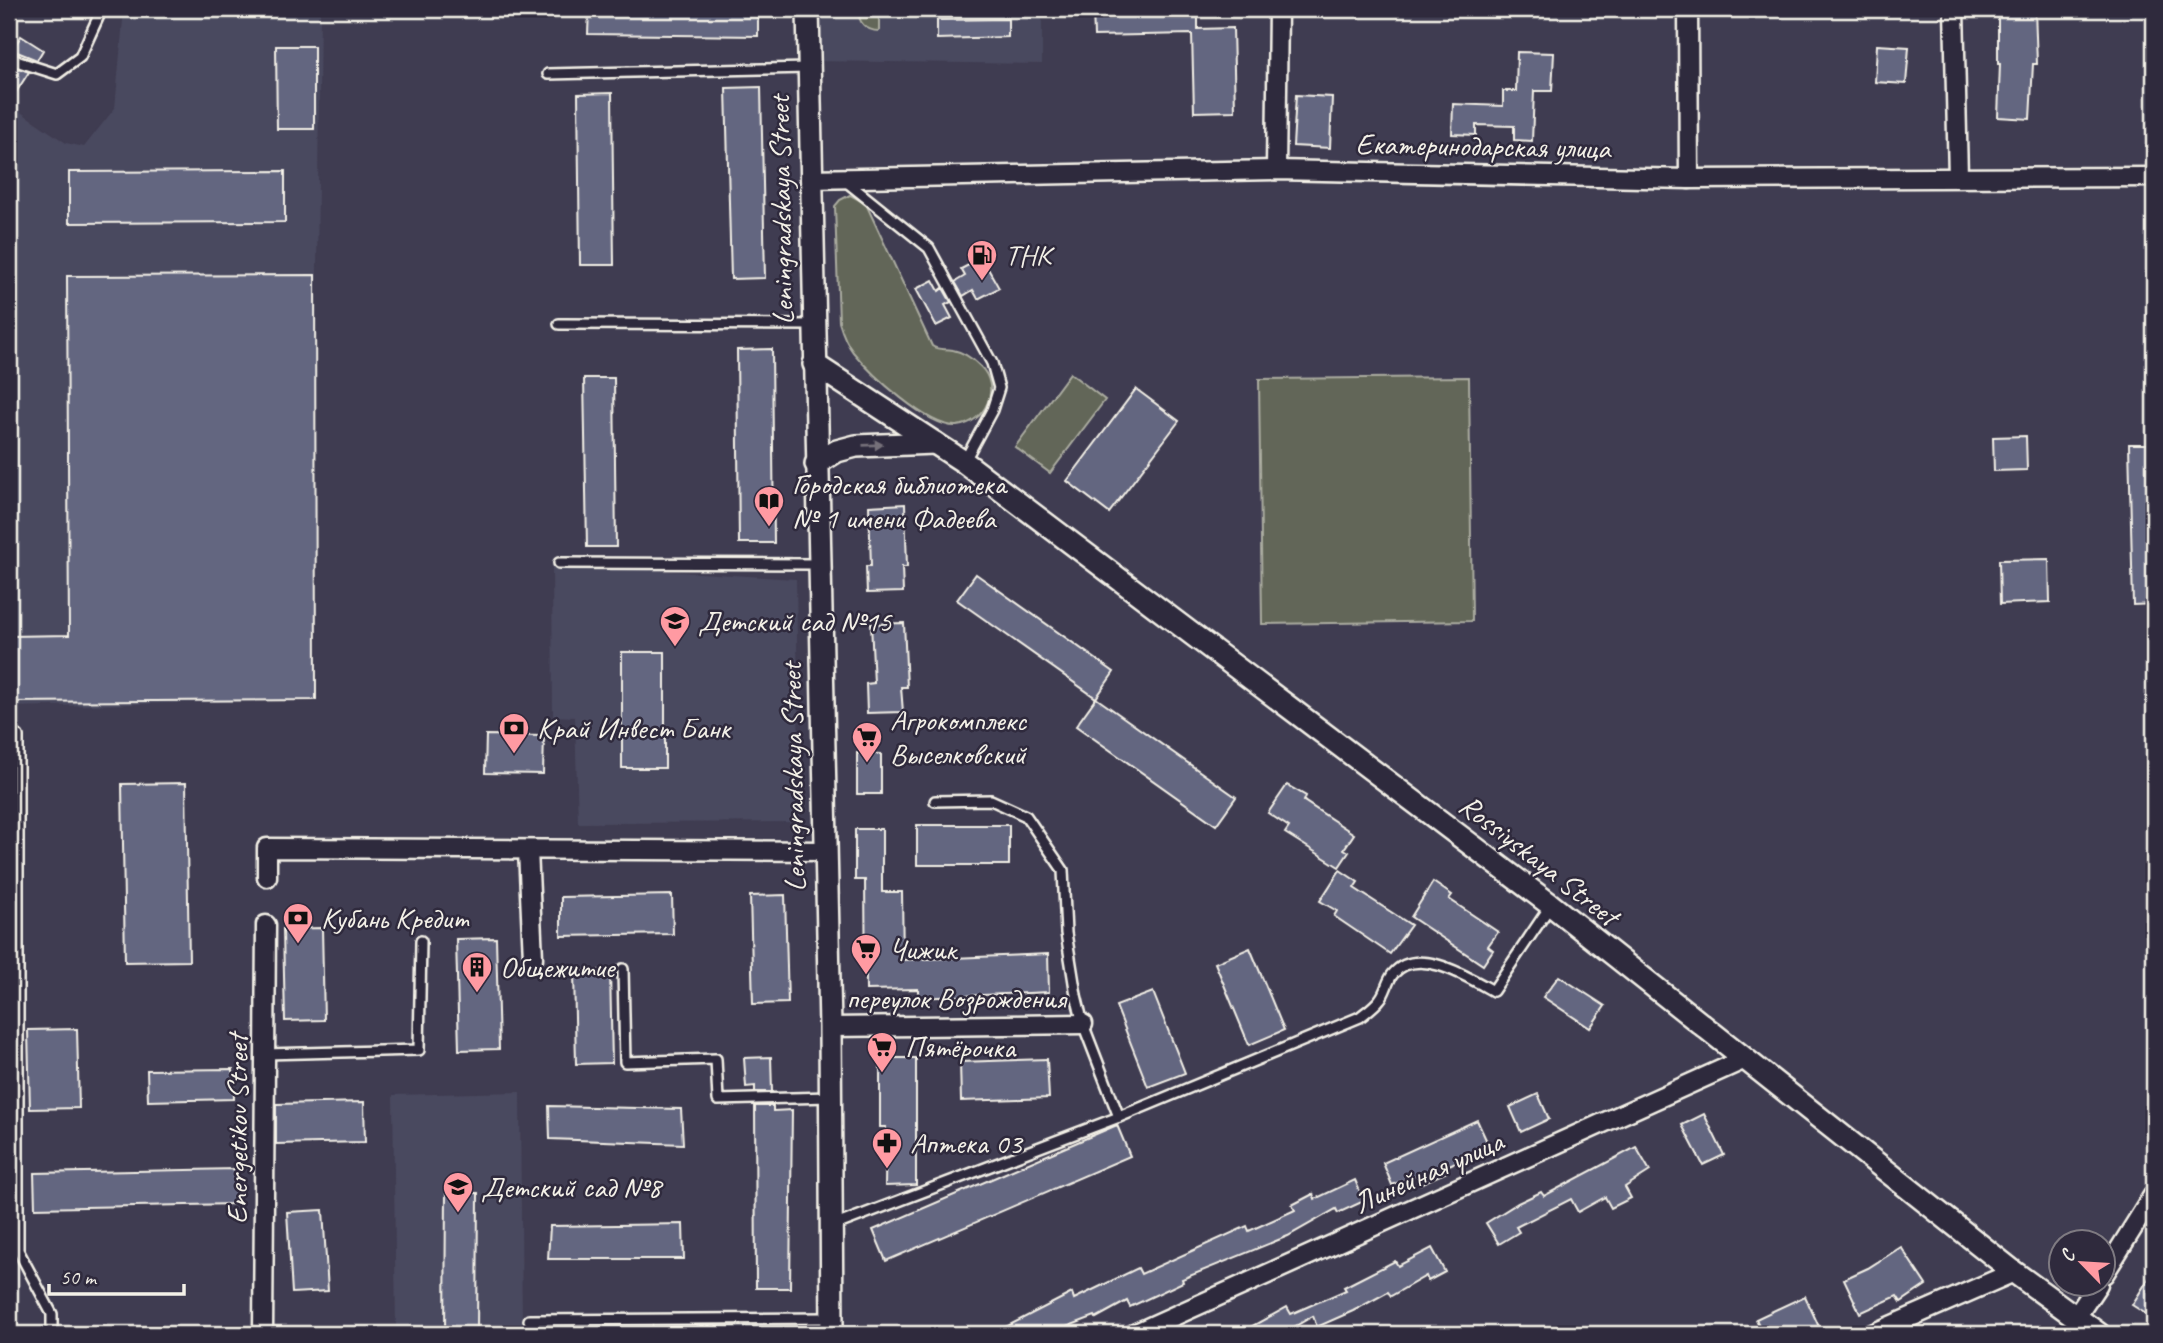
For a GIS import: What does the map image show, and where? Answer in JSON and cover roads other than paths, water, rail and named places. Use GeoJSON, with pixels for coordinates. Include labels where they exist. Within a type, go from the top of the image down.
{"type":"FeatureCollection","features":[{"type":"Feature","properties":{"kind":"street","name":"Leningradskaya Street"},"geometry":{"type":"LineString","coordinates":[[808,9],[830,1027],[832,1326]]}},
{"type":"Feature","properties":{"kind":"street"},"geometry":{"type":"LineString","coordinates":[[1276,170],[1278,9]]}},
{"type":"Feature","properties":{"kind":"street"},"geometry":{"type":"LineString","coordinates":[[1688,9],[1689,178]]}},
{"type":"Feature","properties":{"kind":"street"},"geometry":{"type":"LineString","coordinates":[[1954,9],[1958,177]]}},
{"type":"Feature","properties":{"kind":"street","name":"Екатеринодарская улица"},"geometry":{"type":"LineString","coordinates":[[810,179],[1276,170],[1689,178],[2154,177]]}},
{"type":"Feature","properties":{"kind":"street","name":"Rossiyskaya Street"},"geometry":{"type":"LineString","coordinates":[[814,364],[964,462],[1551,905],[2014,1272],[2099,1334]]}},
{"type":"Feature","properties":{"kind":"street"},"geometry":{"type":"LineString","coordinates":[[816,464],[837,451],[856,446],[935,443]]}},
{"type":"Feature","properties":{"kind":"street"},"geometry":{"type":"LineString","coordinates":[[267,877],[267,848],[825,850]]}},
{"type":"Feature","properties":{"kind":"street"},"geometry":{"type":"LineString","coordinates":[[528,850],[533,958]]}},
{"type":"Feature","properties":{"kind":"street","name":"Energetikov Street"},"geometry":{"type":"LineString","coordinates":[[263,1334],[266,925]]}},
{"type":"Feature","properties":{"kind":"street","name":"переулок Возрождения"},"geometry":{"type":"LineString","coordinates":[[830,1027],[1083,1024]]}},
{"type":"Feature","properties":{"kind":"street","name":"Линейная улица"},"geometry":{"type":"LineString","coordinates":[[1134,1334],[1745,1059]]}},
{"type":"Feature","properties":{"kind":"street"},"geometry":{"type":"LineString","coordinates":[[2118,1252],[2154,1194]]}},
{"type":"Feature","properties":{"kind":"street"},"geometry":{"type":"LineString","coordinates":[[1872,1334],[2014,1272]]}},
{"type":"Feature","properties":{"kind":"street"},"geometry":{"type":"LineString","coordinates":[[2076,1317],[2088,1298]]}},
{"type":"Feature","properties":{"kind":"lane"},"geometry":{"type":"LineString","coordinates":[[9,55],[19,62],[57,75],[79,57],[102,9]]}},
{"type":"Feature","properties":{"kind":"lane"},"geometry":{"type":"LineString","coordinates":[[548,74],[808,68]]}},
{"type":"Feature","properties":{"kind":"lane"},"geometry":{"type":"LineString","coordinates":[[841,178],[929,248],[992,363],[999,388],[992,410],[964,462]]}},
{"type":"Feature","properties":{"kind":"lane"},"geometry":{"type":"LineString","coordinates":[[559,324],[813,325]]}},
{"type":"Feature","properties":{"kind":"lane"},"geometry":{"type":"LineString","coordinates":[[558,563],[818,564]]}},
{"type":"Feature","properties":{"kind":"lane"},"geometry":{"type":"LineString","coordinates":[[9,735],[18,736],[18,1250],[51,1314],[52,1334]]}},
{"type":"Feature","properties":{"kind":"lane"},"geometry":{"type":"LineString","coordinates":[[935,801],[991,800],[1026,816],[1063,870],[1066,933],[1083,1024],[1119,1117]]}},
{"type":"Feature","properties":{"kind":"lane"},"geometry":{"type":"LineString","coordinates":[[832,1227],[1119,1117],[1360,1017],[1380,1000],[1390,977],[1400,967],[1412,962],[1450,968],[1493,992],[1551,905]]}},
{"type":"Feature","properties":{"kind":"lane"},"geometry":{"type":"LineString","coordinates":[[265,1054],[419,1050],[421,942]]}},
{"type":"Feature","properties":{"kind":"lane"},"geometry":{"type":"LineString","coordinates":[[623,970],[625,1062],[716,1059],[718,1100],[830,1097]]}},
{"type":"Feature","properties":{"kind":"lane"},"geometry":{"type":"LineString","coordinates":[[529,1320],[832,1326]]}},
{"type":"Feature","properties":{"kind":"place","name":"ТНК"},"geometry":{"type":"Point","coordinates":[982,282]}},
{"type":"Feature","properties":{"kind":"place","name":"Городская библиотека № 1 имени Фадеева"},"geometry":{"type":"Point","coordinates":[769,528]}},
{"type":"Feature","properties":{"kind":"place","name":"Детский сад №15"},"geometry":{"type":"Point","coordinates":[675,648]}},
{"type":"Feature","properties":{"kind":"place","name":"Край Инвест Банк"},"geometry":{"type":"Point","coordinates":[514,755]}},
{"type":"Feature","properties":{"kind":"place","name":"Агрокомплекс Выселковский"},"geometry":{"type":"Point","coordinates":[867,764]}},
{"type":"Feature","properties":{"kind":"place","name":"Кубань Кредит"},"geometry":{"type":"Point","coordinates":[298,945]}},
{"type":"Feature","properties":{"kind":"place","name":"Чижик"},"geometry":{"type":"Point","coordinates":[866,976]}},
{"type":"Feature","properties":{"kind":"place","name":"Общежитие"},"geometry":{"type":"Point","coordinates":[477,994]}},
{"type":"Feature","properties":{"kind":"place","name":"Пятёрочка"},"geometry":{"type":"Point","coordinates":[882,1074]}},
{"type":"Feature","properties":{"kind":"place","name":"Аптека 03"},"geometry":{"type":"Point","coordinates":[887,1170]}},
{"type":"Feature","properties":{"kind":"place","name":"Детский сад №8"},"geometry":{"type":"Point","coordinates":[458,1214]}}]}
